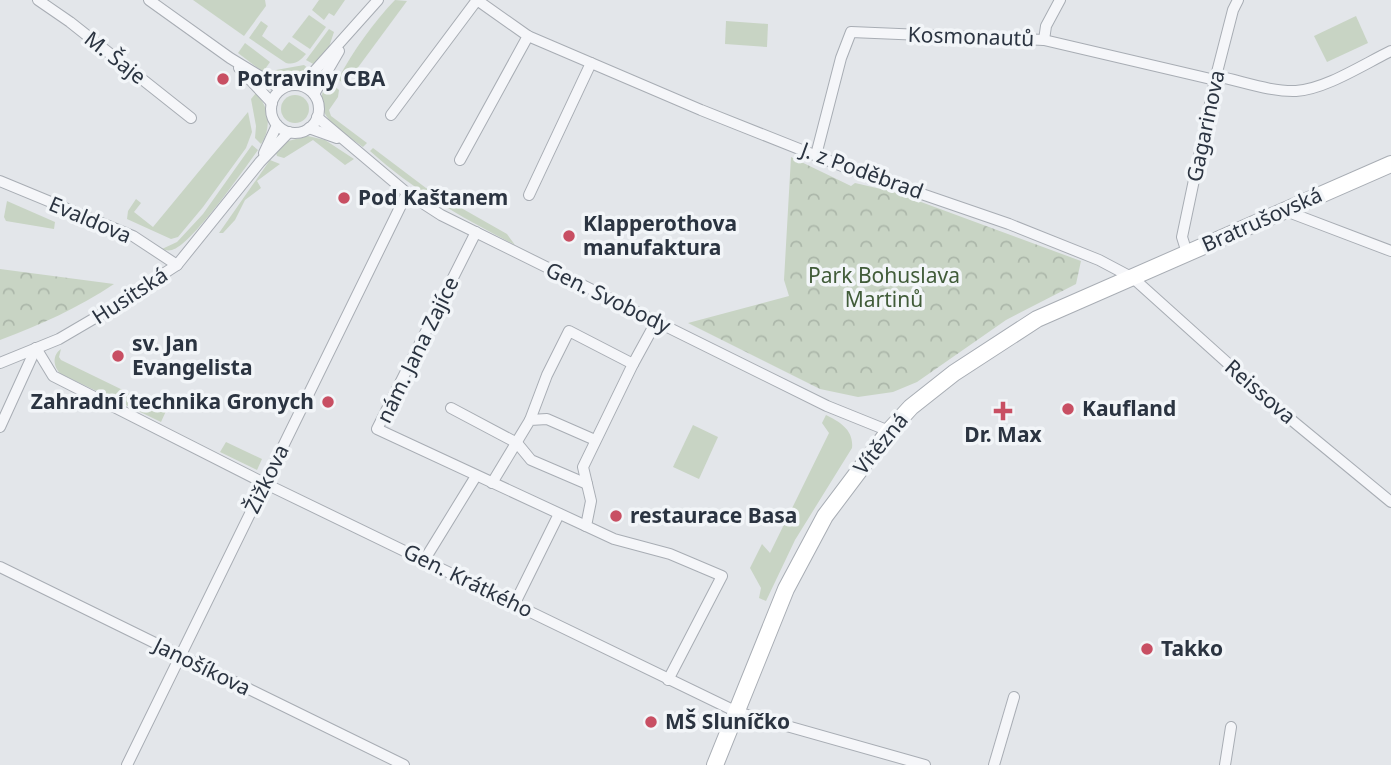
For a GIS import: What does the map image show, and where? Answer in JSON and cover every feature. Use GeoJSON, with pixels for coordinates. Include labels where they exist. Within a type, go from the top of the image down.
{"type":"FeatureCollection","features":[{"type":"Feature","properties":{"kind":"main road","name":"Bratrušovská"},"geometry":{"type":"LineString","coordinates":[[1133,278],[1391,163]]}},
{"type":"Feature","properties":{"kind":"main road","name":"Vítězná"},"geometry":{"type":"LineString","coordinates":[[715,765],[786,589],[825,516],[889,432],[911,407],[954,373],[1037,319],[1133,278]]}},
{"type":"Feature","properties":{"kind":"street","name":"M. Šaje"},"geometry":{"type":"LineString","coordinates":[[38,0],[70,22],[191,118]]}},
{"type":"Feature","properties":{"kind":"street"},"geometry":{"type":"LineString","coordinates":[[149,0],[230,58],[281,89]]}},
{"type":"Feature","properties":{"kind":"street"},"geometry":{"type":"LineString","coordinates":[[314,94],[369,0]]}},
{"type":"Feature","properties":{"kind":"street"},"geometry":{"type":"LineString","coordinates":[[302,85],[378,0]]}},
{"type":"Feature","properties":{"kind":"street","name":"J. z Poděbrad"},"geometry":{"type":"LineString","coordinates":[[391,115],[477,0],[527,36],[590,63],[852,170],[1009,224],[1099,260],[1133,278]]}},
{"type":"Feature","properties":{"kind":"street"},"geometry":{"type":"LineString","coordinates":[[1044,40],[1046,26],[1060,0]]}},
{"type":"Feature","properties":{"kind":"street","name":"Gagarinova"},"geometry":{"type":"LineString","coordinates":[[1187,253],[1182,237],[1216,78],[1238,0]]}},
{"type":"Feature","properties":{"kind":"street","name":"Kosmonautů"},"geometry":{"type":"LineString","coordinates":[[816,155],[841,58],[851,32],[1044,40],[1216,78],[1297,91],[1323,83],[1391,51]]}},
{"type":"Feature","properties":{"kind":"street"},"geometry":{"type":"LineString","coordinates":[[460,160],[527,36]]}},
{"type":"Feature","properties":{"kind":"street"},"geometry":{"type":"LineString","coordinates":[[230,58],[272,103]]}},
{"type":"Feature","properties":{"kind":"street"},"geometry":{"type":"LineString","coordinates":[[528,195],[590,63]]}},
{"type":"Feature","properties":{"kind":"street"},"geometry":{"type":"LineString","coordinates":[[294,84],[302,85],[310,89],[318,101],[317,117],[309,128],[296,133],[289,132],[277,125],[273,118],[272,103],[281,89],[294,84]]}},
{"type":"Feature","properties":{"kind":"street","name":"Gen. Svobody"},"geometry":{"type":"LineString","coordinates":[[317,117],[407,193],[441,215],[827,406],[889,432]]}},
{"type":"Feature","properties":{"kind":"street","name":"Husitská"},"geometry":{"type":"LineString","coordinates":[[260,162],[277,125]]}},
{"type":"Feature","properties":{"kind":"street","name":"Gen. Svobody"},"geometry":{"type":"LineString","coordinates":[[309,128],[343,140]]}},
{"type":"Feature","properties":{"kind":"street","name":"Husitská"},"geometry":{"type":"LineString","coordinates":[[0,362],[59,339],[177,265],[260,162],[289,132]]}},
{"type":"Feature","properties":{"kind":"street","name":"Evaldova"},"geometry":{"type":"LineString","coordinates":[[0,181],[133,236],[177,265]]}},
{"type":"Feature","properties":{"kind":"street","name":"Žižkova"},"geometry":{"type":"LineString","coordinates":[[127,765],[407,193]]}},
{"type":"Feature","properties":{"kind":"street"},"geometry":{"type":"LineString","coordinates":[[1283,211],[1391,251]]}},
{"type":"Feature","properties":{"kind":"street","name":"nám. Jana Zajíce"},"geometry":{"type":"LineString","coordinates":[[476,232],[377,429],[614,539],[670,554],[722,576],[668,680]]}},
{"type":"Feature","properties":{"kind":"street","name":"Reissova"},"geometry":{"type":"LineString","coordinates":[[1133,278],[1283,414],[1391,502]]}},
{"type":"Feature","properties":{"kind":"street"},"geometry":{"type":"LineString","coordinates":[[586,526],[592,501],[583,467],[656,322]]}},
{"type":"Feature","properties":{"kind":"street"},"geometry":{"type":"LineString","coordinates":[[492,483],[530,419],[547,375],[569,331],[633,364]]}},
{"type":"Feature","properties":{"kind":"street"},"geometry":{"type":"LineString","coordinates":[[0,427],[36,348]]}},
{"type":"Feature","properties":{"kind":"street","name":"Gen. Krátkého"},"geometry":{"type":"LineString","coordinates":[[36,348],[53,376],[264,483],[425,559],[668,680],[737,712],[925,765]]}},
{"type":"Feature","properties":{"kind":"street"},"geometry":{"type":"LineString","coordinates":[[451,408],[517,443],[531,460],[587,484]]}},
{"type":"Feature","properties":{"kind":"street"},"geometry":{"type":"LineString","coordinates":[[530,419],[547,419],[595,440]]}},
{"type":"Feature","properties":{"kind":"street"},"geometry":{"type":"LineString","coordinates":[[425,559],[476,476]]}},
{"type":"Feature","properties":{"kind":"street"},"geometry":{"type":"LineString","coordinates":[[515,603],[559,513]]}},
{"type":"Feature","properties":{"kind":"street","name":"Janošíkova"},"geometry":{"type":"LineString","coordinates":[[0,567],[404,765]]}},
{"type":"Feature","properties":{"kind":"street"},"geometry":{"type":"LineString","coordinates":[[994,765],[1014,697]]}},
{"type":"Feature","properties":{"kind":"street"},"geometry":{"type":"LineString","coordinates":[[1225,765],[1231,727]]}},
{"type":"Feature","properties":{"kind":"green space"},"geometry":{"type":"Polygon","coordinates":[[[193,0],[265,0],[266,6],[244,36],[193,0]]]}},
{"type":"Feature","properties":{"kind":"green space"},"geometry":{"type":"Polygon","coordinates":[[[319,0],[345,0],[334,16],[329,13],[324,20],[312,10],[319,0]]]}},
{"type":"Feature","properties":{"kind":"green space"},"geometry":{"type":"Polygon","coordinates":[[[395,0],[407,1],[345,85],[338,79],[344,68],[371,28],[395,0]]]}},
{"type":"Feature","properties":{"kind":"green space"},"geometry":{"type":"Polygon","coordinates":[[[309,15],[326,27],[310,49],[292,37],[309,15]]]}},
{"type":"Feature","properties":{"kind":"green space"},"geometry":{"type":"Polygon","coordinates":[[[1356,16],[1368,43],[1327,62],[1314,36],[1356,16]]]}},
{"type":"Feature","properties":{"kind":"green space"},"geometry":{"type":"Polygon","coordinates":[[[261,21],[268,26],[262,36],[282,51],[289,42],[306,54],[302,59],[286,63],[249,38],[261,21]]]}},
{"type":"Feature","properties":{"kind":"green space"},"geometry":{"type":"Polygon","coordinates":[[[726,21],[768,24],[767,47],[725,44],[726,21]]]}},
{"type":"Feature","properties":{"kind":"green space"},"geometry":{"type":"Polygon","coordinates":[[[329,29],[334,32],[328,50],[315,65],[306,60],[329,29]]]}},
{"type":"Feature","properties":{"kind":"green space"},"geometry":{"type":"Polygon","coordinates":[[[245,43],[270,62],[263,72],[238,53],[245,43]]]}},
{"type":"Feature","properties":{"kind":"green space"},"geometry":{"type":"Polygon","coordinates":[[[304,65],[310,70],[296,80],[285,81],[269,76],[276,70],[304,65]]]}},
{"type":"Feature","properties":{"kind":"green space"},"geometry":{"type":"Polygon","coordinates":[[[328,81],[339,90],[338,97],[329,110],[331,116],[367,143],[363,147],[329,120],[324,112],[323,93],[328,81]]]}},
{"type":"Feature","properties":{"kind":"green space"},"geometry":{"type":"Polygon","coordinates":[[[256,93],[264,104],[268,117],[267,131],[261,144],[255,138],[256,126],[251,99],[256,93]]]}},
{"type":"Feature","properties":{"kind":"green space"},"geometry":{"type":"Polygon","coordinates":[[[295,95],[305,99],[309,109],[305,119],[295,123],[285,119],[281,109],[285,99],[295,95]]]}},
{"type":"Feature","properties":{"kind":"green space"},"geometry":{"type":"Polygon","coordinates":[[[248,112],[252,132],[246,148],[178,237],[171,239],[127,219],[128,211],[136,199],[141,203],[134,212],[153,227],[248,112]]]}},
{"type":"Feature","properties":{"kind":"green space"},"geometry":{"type":"Polygon","coordinates":[[[308,136],[325,140],[354,159],[345,165],[313,140],[284,158],[277,156],[276,153],[288,141],[308,136]]]}},
{"type":"Feature","properties":{"kind":"green space"},"geometry":{"type":"Polygon","coordinates":[[[252,145],[258,150],[192,235],[172,250],[162,249],[177,242],[203,214],[252,145]]]}},
{"type":"Feature","properties":{"kind":"green space"},"geometry":{"type":"Polygon","coordinates":[[[373,148],[426,188],[507,234],[515,245],[422,191],[370,151],[373,148]]]}},
{"type":"Feature","properties":{"kind":"green space","name":"Park Bohuslava Martinů"},"geometry":{"type":"Polygon","coordinates":[[[791,157],[851,186],[855,183],[894,192],[1081,261],[1076,284],[1006,320],[917,382],[893,392],[858,397],[820,389],[688,323],[789,296],[784,280],[791,157]]]}},
{"type":"Feature","properties":{"kind":"green space"},"geometry":{"type":"Polygon","coordinates":[[[270,160],[280,164],[257,181],[261,188],[245,200],[235,220],[223,233],[219,233],[270,160]]]}},
{"type":"Feature","properties":{"kind":"green space"},"geometry":{"type":"Polygon","coordinates":[[[7,201],[55,222],[54,229],[6,221],[4,217],[7,201]]]}},
{"type":"Feature","properties":{"kind":"green space"},"geometry":{"type":"Polygon","coordinates":[[[0,269],[114,284],[87,301],[0,340],[0,269]]]}},
{"type":"Feature","properties":{"kind":"green space"},"geometry":{"type":"Polygon","coordinates":[[[61,349],[61,360],[166,411],[161,422],[61,374],[55,361],[56,354],[61,349]]]}},
{"type":"Feature","properties":{"kind":"green space"},"geometry":{"type":"Polygon","coordinates":[[[826,415],[848,431],[852,448],[795,540],[766,601],[759,598],[761,588],[750,568],[762,544],[770,553],[829,433],[822,423],[826,415]]]}},
{"type":"Feature","properties":{"kind":"green space"},"geometry":{"type":"Polygon","coordinates":[[[693,425],[718,437],[699,479],[673,467],[693,425]]]}},
{"type":"Feature","properties":{"kind":"green space"},"geometry":{"type":"Polygon","coordinates":[[[226,442],[262,459],[257,470],[220,452],[226,442]]]}},
{"type":"Feature","properties":{"kind":"place","name":"Potraviny CBA"},"geometry":{"type":"Point","coordinates":[223,79]}},
{"type":"Feature","properties":{"kind":"place","name":"Pod Kaštanem"},"geometry":{"type":"Point","coordinates":[344,198]}},
{"type":"Feature","properties":{"kind":"place","name":"Klapperothova manufaktura"},"geometry":{"type":"Point","coordinates":[569,236]}},
{"type":"Feature","properties":{"kind":"place","name":"sv. Jan Evangelista"},"geometry":{"type":"Point","coordinates":[118,356]}},
{"type":"Feature","properties":{"kind":"place","name":"Zahradní technika Gronych"},"geometry":{"type":"Point","coordinates":[328,402]}},
{"type":"Feature","properties":{"kind":"place","name":"Kaufland"},"geometry":{"type":"Point","coordinates":[1068,409]}},
{"type":"Feature","properties":{"kind":"place","name":"Dr. Max"},"geometry":{"type":"Point","coordinates":[1003,411]}},
{"type":"Feature","properties":{"kind":"place","name":"restaurace Basa"},"geometry":{"type":"Point","coordinates":[616,516]}},
{"type":"Feature","properties":{"kind":"place","name":"Takko"},"geometry":{"type":"Point","coordinates":[1147,649]}},
{"type":"Feature","properties":{"kind":"place","name":"MŠ Sluníčko"},"geometry":{"type":"Point","coordinates":[651,722]}}]}
